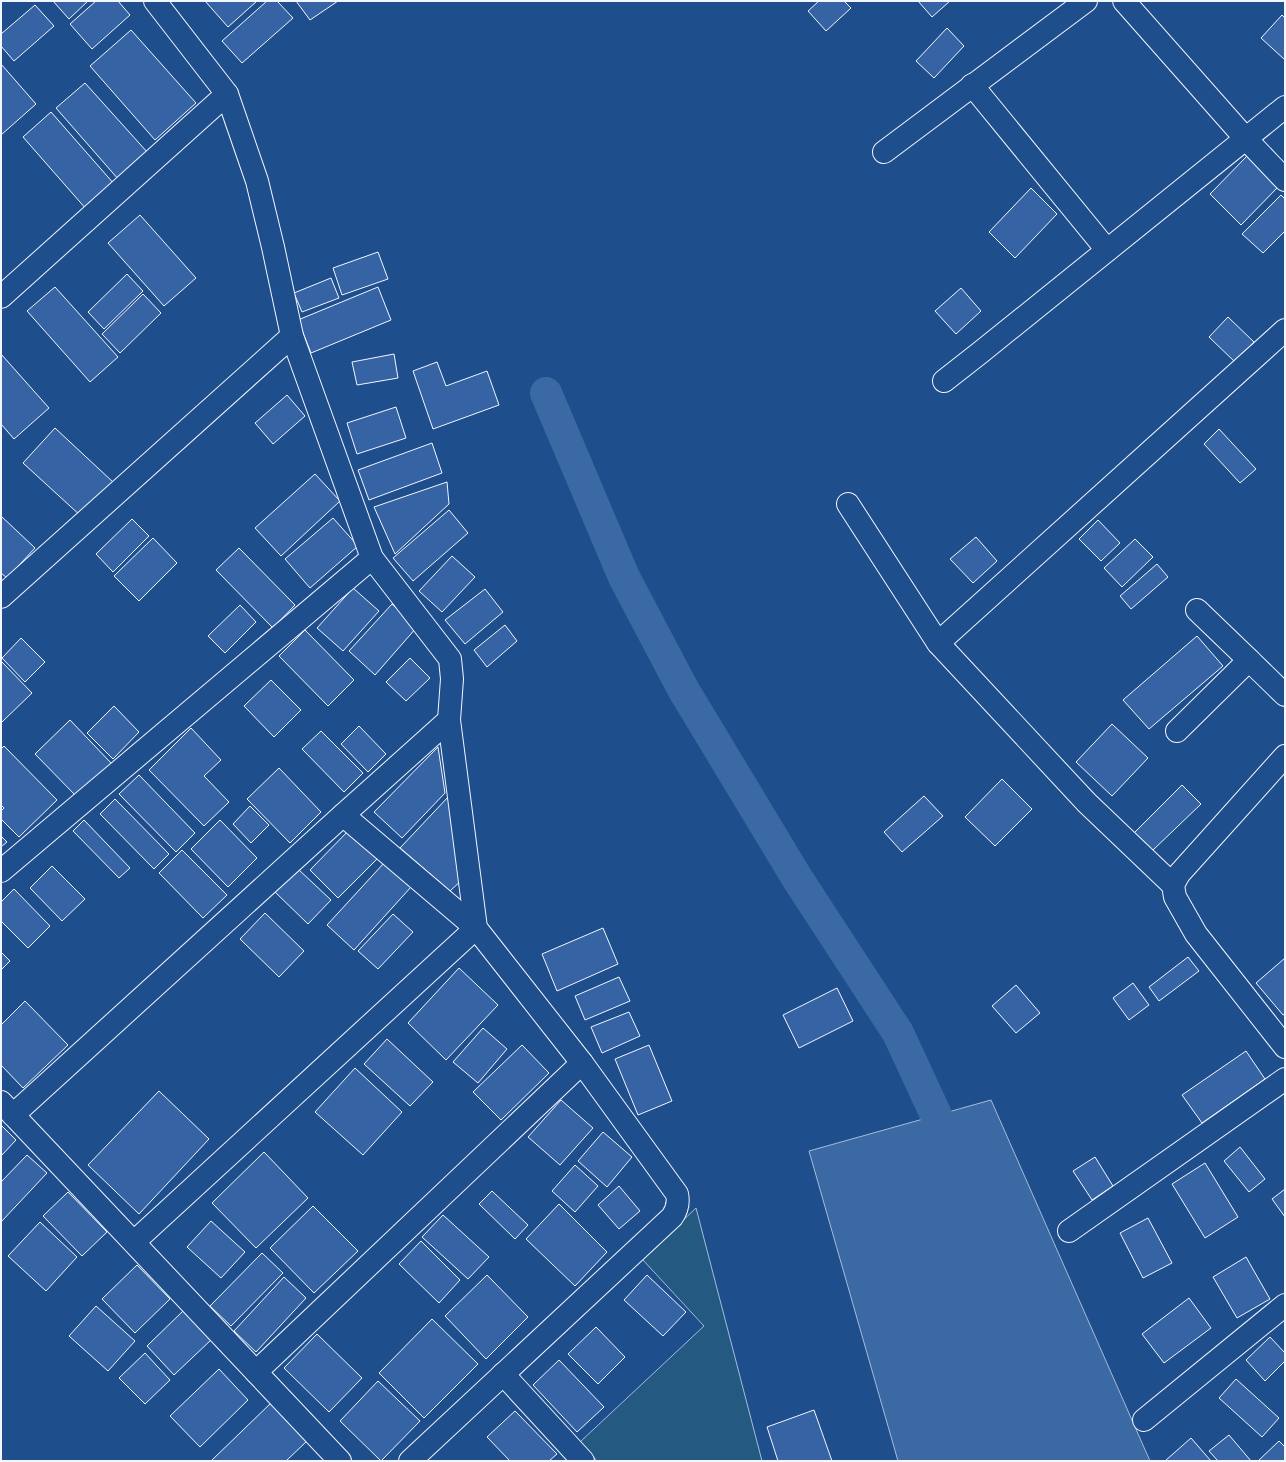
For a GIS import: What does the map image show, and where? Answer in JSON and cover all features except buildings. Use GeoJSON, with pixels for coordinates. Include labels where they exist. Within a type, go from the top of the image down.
{"type":"FeatureCollection","features":[{"type":"Feature","properties":{"kind":"street"},"geometry":{"type":"LineString","coordinates":[[155,1],[227,94],[257,181],[292,336],[372,558],[450,659],[452,679],[449,720],[476,928]]}},
{"type":"Feature","properties":{"kind":"street"},"geometry":{"type":"LineString","coordinates":[[884,152],[1086,1]]}},
{"type":"Feature","properties":{"kind":"street"},"geometry":{"type":"LineString","coordinates":[[1124,1],[1246,139],[1285,180]]}},
{"type":"Feature","properties":{"kind":"street"},"geometry":{"type":"LineString","coordinates":[[972,85],[1107,250]]}},
{"type":"Feature","properties":{"kind":"street"},"geometry":{"type":"LineString","coordinates":[[1,297],[227,94]]}},
{"type":"Feature","properties":{"kind":"street"},"geometry":{"type":"LineString","coordinates":[[944,381],[1285,107]]}},
{"type":"Feature","properties":{"kind":"street"},"geometry":{"type":"LineString","coordinates":[[938,643],[1285,330]]}},
{"type":"Feature","properties":{"kind":"street"},"geometry":{"type":"LineString","coordinates":[[1,597],[292,336]]}},
{"type":"Feature","properties":{"kind":"street"},"geometry":{"type":"LineString","coordinates":[[848,504],[938,643],[1087,803],[1173,885],[1175,897],[1196,934],[1285,1046]]}},
{"type":"Feature","properties":{"kind":"street"},"geometry":{"type":"LineString","coordinates":[[1,872],[372,558]]}},
{"type":"Feature","properties":{"kind":"street"},"geometry":{"type":"LineString","coordinates":[[1197,610],[1285,694]]}},
{"type":"Feature","properties":{"kind":"street"},"geometry":{"type":"LineString","coordinates":[[1177,732],[1249,660]]}},
{"type":"Feature","properties":{"kind":"street"},"geometry":{"type":"LineString","coordinates":[[340,1461],[7,1108],[343,815],[449,720]]}},
{"type":"Feature","properties":{"kind":"street"},"geometry":{"type":"LineString","coordinates":[[1173,885],[1179,874],[1285,756]]}},
{"type":"Feature","properties":{"kind":"street"},"geometry":{"type":"LineString","coordinates":[[343,815],[476,928],[582,1063],[677,1194],[679,1201],[676,1211],[672,1217],[410,1461]]}},
{"type":"Feature","properties":{"kind":"street"},"geometry":{"type":"LineString","coordinates":[[134,1242],[476,928]]}},
{"type":"Feature","properties":{"kind":"street"},"geometry":{"type":"LineString","coordinates":[[256,1372],[582,1063]]}},
{"type":"Feature","properties":{"kind":"street"},"geometry":{"type":"LineString","coordinates":[[1069,1231],[1285,1079]]}},
{"type":"Feature","properties":{"kind":"street"},"geometry":{"type":"LineString","coordinates":[[1144,1420],[1285,1305]]}},
{"type":"Feature","properties":{"kind":"street"},"geometry":{"type":"LineString","coordinates":[[503,1374],[583,1461]]}},
{"type":"Feature","properties":{"kind":"shaded area"},"geometry":{"type":"Polygon","coordinates":[[[991,1100],[1150,1461],[898,1461],[809,1151],[991,1100]]]}},
{"type":"Feature","properties":{"kind":"shaded area"},"geometry":{"type":"Polygon","coordinates":[[[696,1208],[762,1461],[597,1461],[580,1442],[704,1326],[642,1259],[696,1208]]]}},
{"type":"Feature","properties":{"kind":"waterway"},"geometry":{"type":"LineString","coordinates":[[546,393],[624,577],[683,689],[797,878],[898,1033],[936,1115]]}}]}
